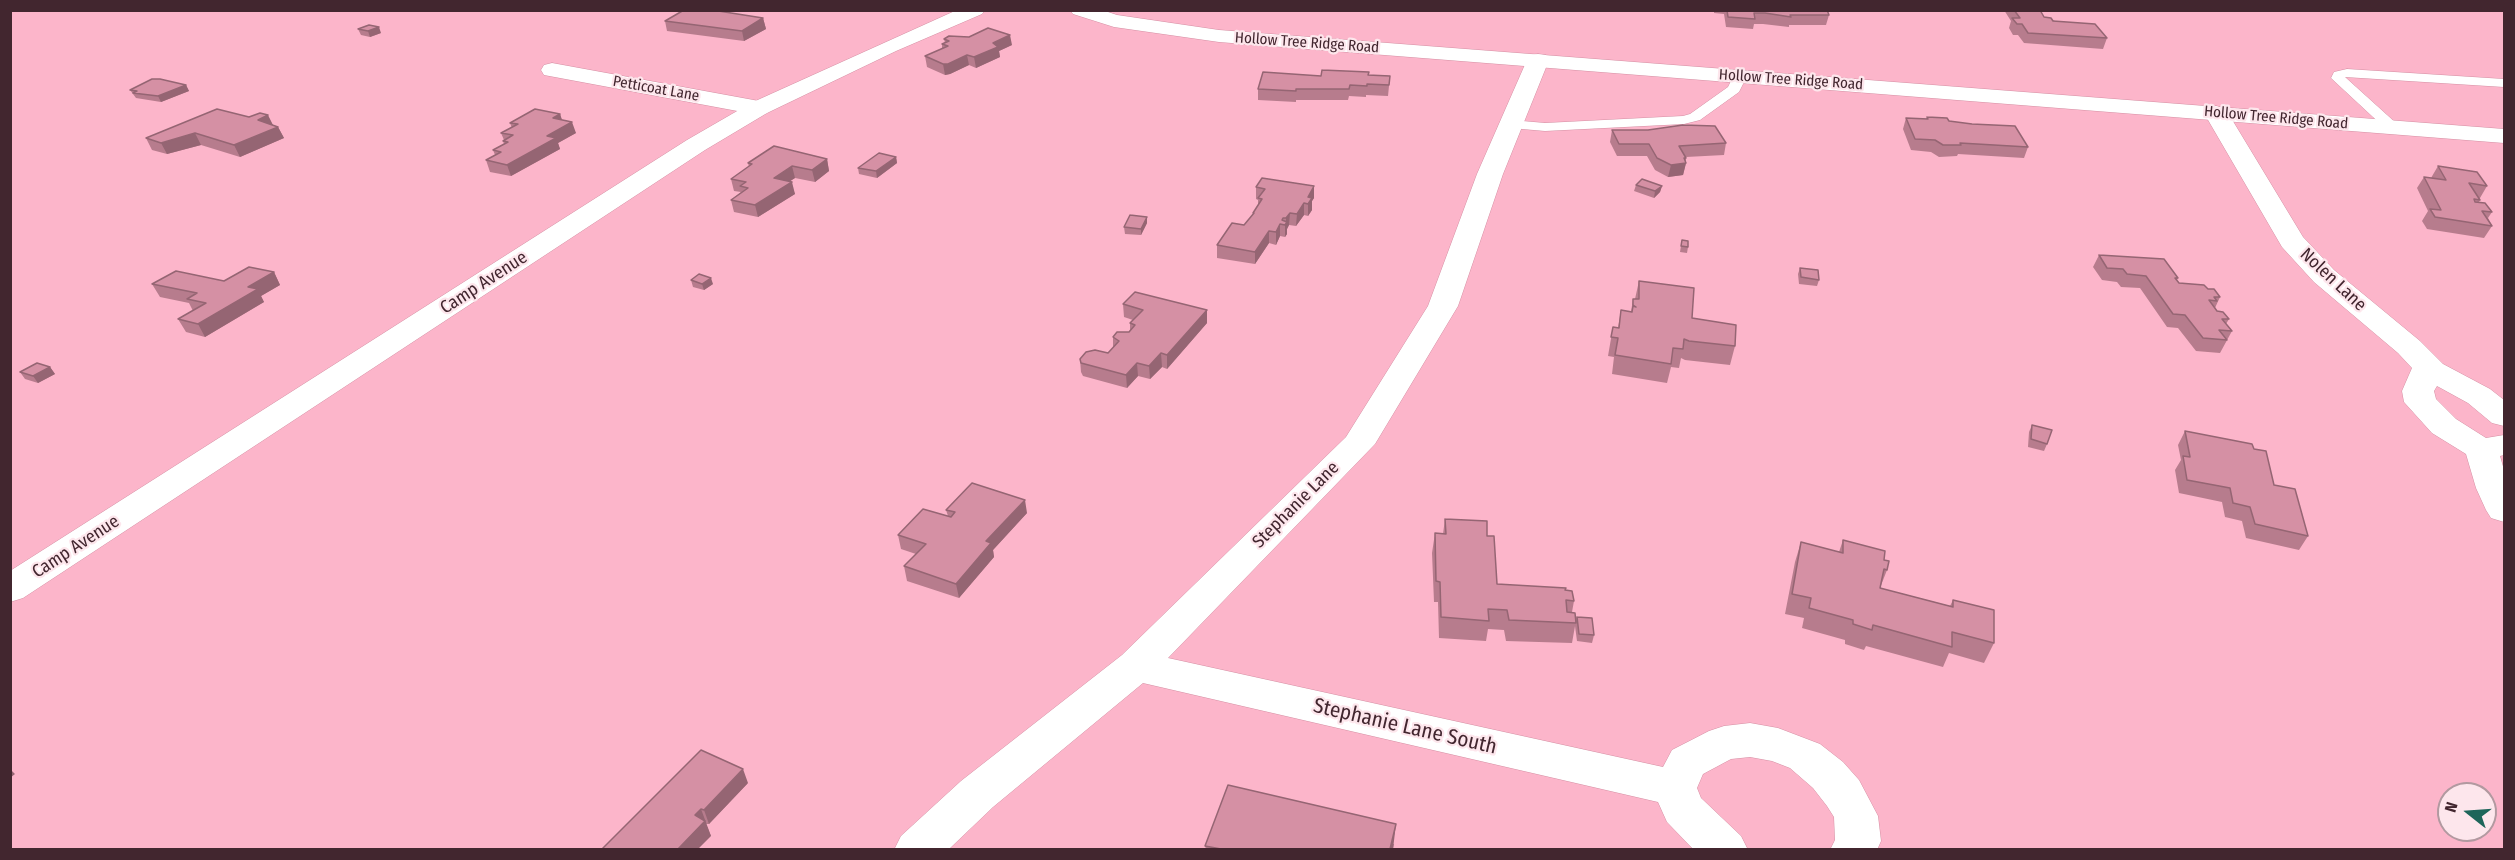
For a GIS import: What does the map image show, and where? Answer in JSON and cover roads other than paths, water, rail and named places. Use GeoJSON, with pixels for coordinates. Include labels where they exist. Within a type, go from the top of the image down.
{"type":"FeatureCollection","features":[{"type":"Feature","properties":{"kind":"street","name":"Camp Avenue"},"geometry":{"type":"LineString","coordinates":[[10,589],[696,145],[759,108],[889,47],[975,10]]}},
{"type":"Feature","properties":{"kind":"street","name":"Hollow Tree Ridge Road"},"geometry":{"type":"LineString","coordinates":[[1080,10],[1126,23],[1219,36],[2505,136]]}},
{"type":"Feature","properties":{"kind":"street","name":"Stephanie Lane"},"geometry":{"type":"LineString","coordinates":[[917,849],[977,794],[1136,666],[1358,444],[1443,306],[1490,174],[1538,60]]}},
{"type":"Feature","properties":{"kind":"street","name":"Petticoat Lane"},"geometry":{"type":"LineString","coordinates":[[552,70],[759,108]]}},
{"type":"Feature","properties":{"kind":"street","name":"Nolen Lane"},"geometry":{"type":"LineString","coordinates":[[2216,113],[2292,241],[2324,276],[2409,347],[2432,371],[2479,396],[2505,416]]}},
{"type":"Feature","properties":{"kind":"street"},"geometry":{"type":"LineString","coordinates":[[2432,371],[2423,374],[2423,382],[2418,391],[2420,402],[2444,426],[2493,447],[2493,488],[2505,510]]}},
{"type":"Feature","properties":{"kind":"street","name":"Stephanie Lane South"},"geometry":{"type":"LineString","coordinates":[[1136,666],[1675,788]]}},
{"type":"Feature","properties":{"kind":"street"},"geometry":{"type":"LineString","coordinates":[[1725,849],[1683,809],[1675,788],[1687,762],[1724,743],[1750,740],[1778,745],[1805,756],[1828,775],[1843,793],[1856,816],[1857,841],[1853,849]]}},
{"type":"Feature","properties":{"kind":"lane"},"geometry":{"type":"LineString","coordinates":[[2392,127],[2338,78],[2339,75],[2347,73],[2505,83]]}},
{"type":"Feature","properties":{"kind":"lane"},"geometry":{"type":"LineString","coordinates":[[1511,124],[1545,126],[1684,120],[1695,117],[1734,88],[1740,76]]}}]}
